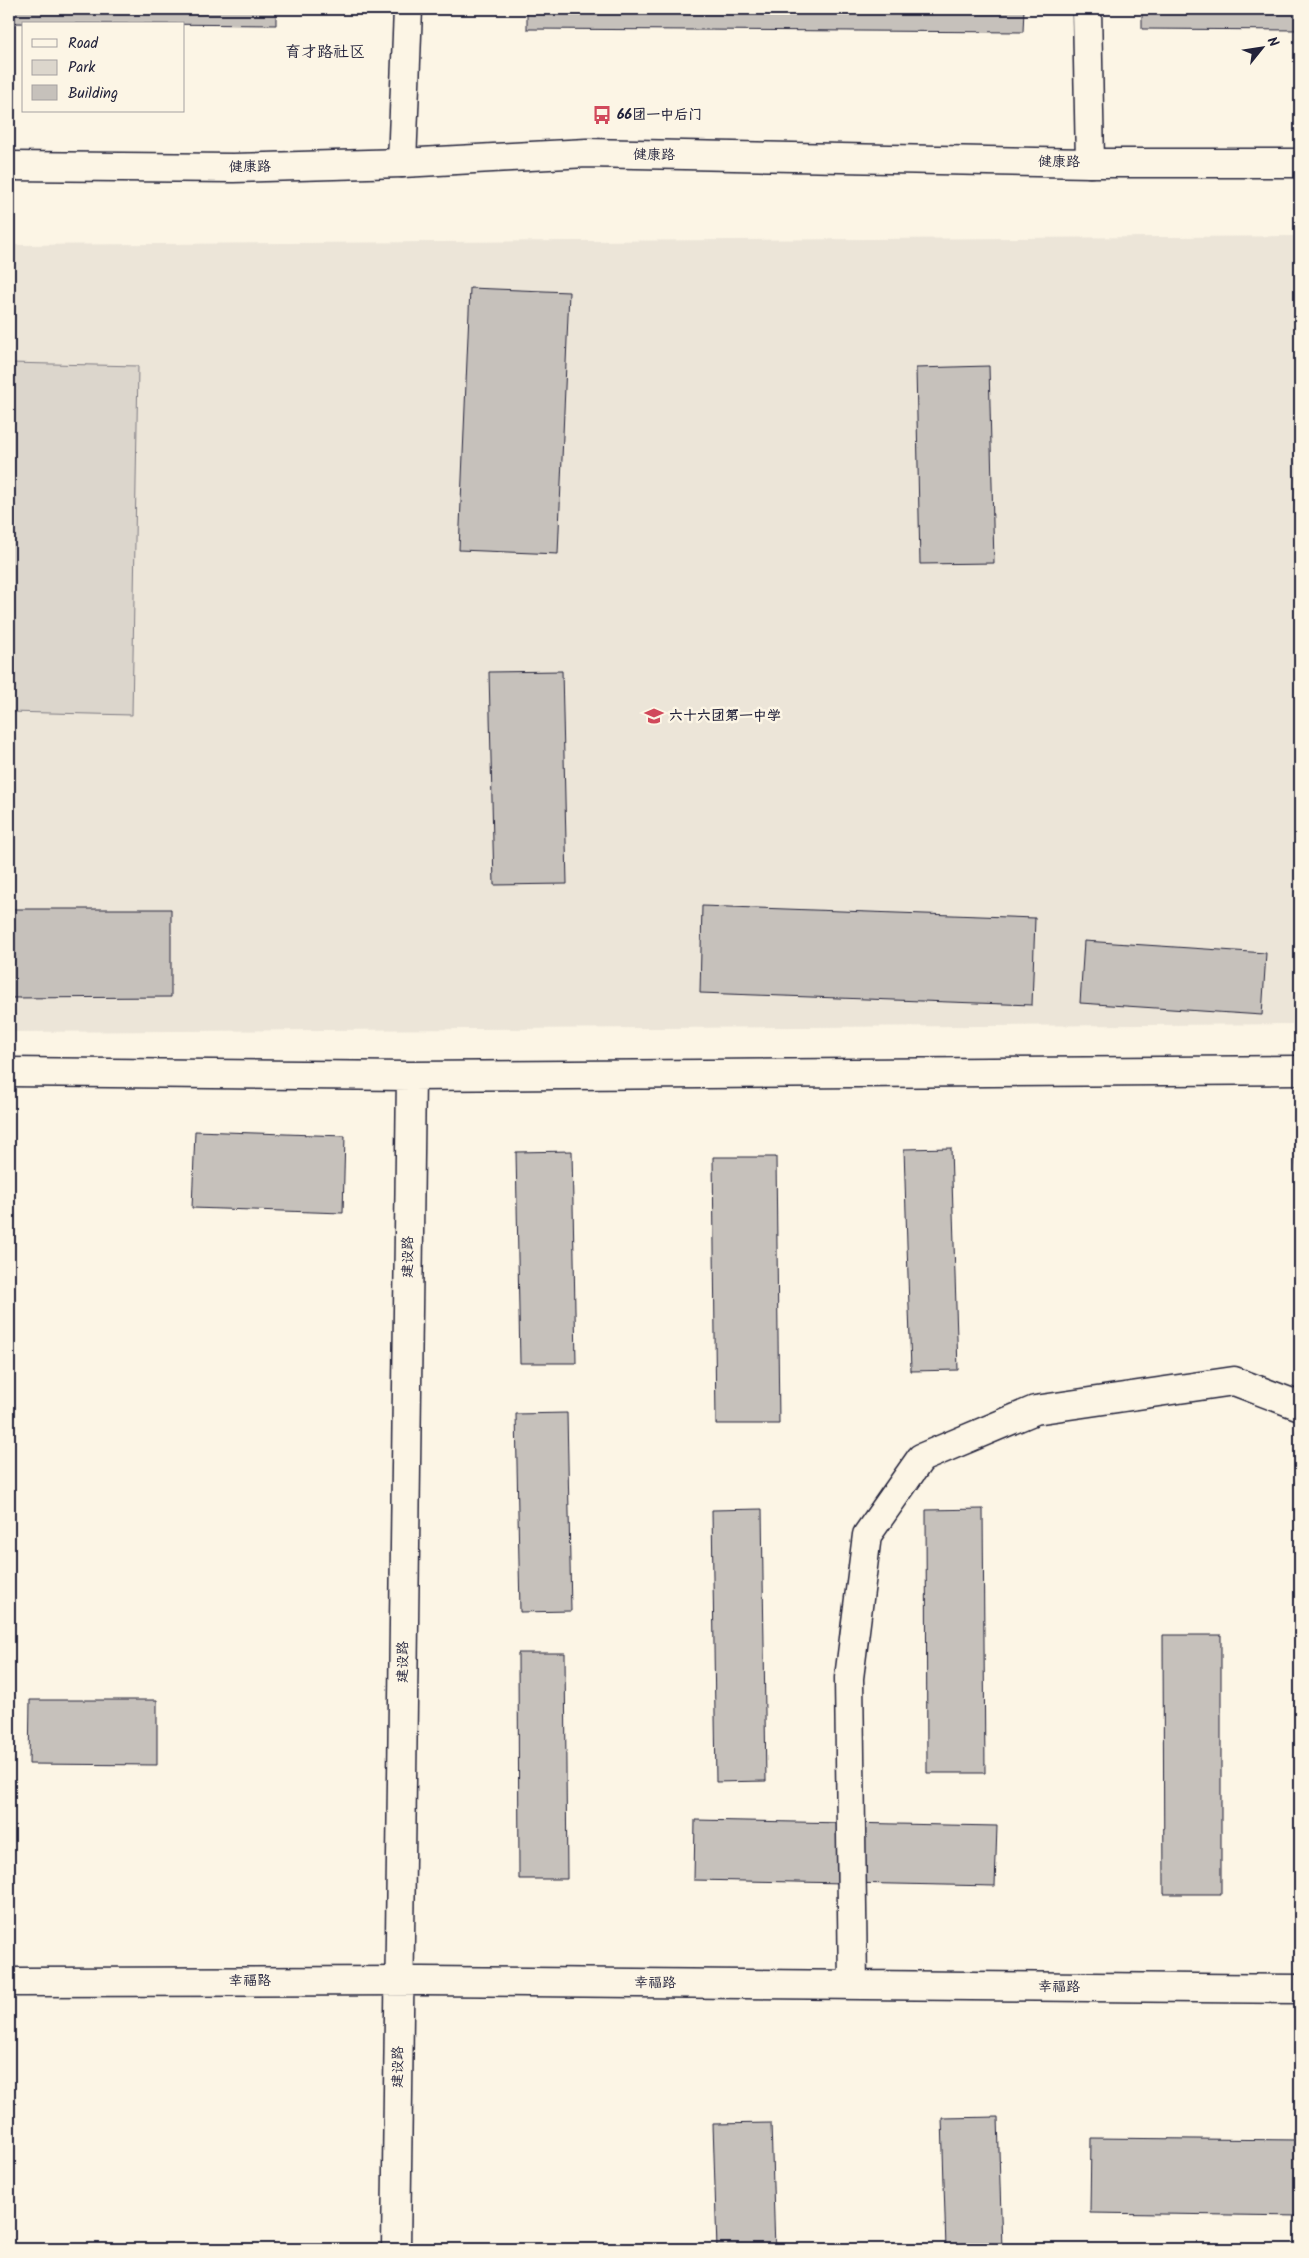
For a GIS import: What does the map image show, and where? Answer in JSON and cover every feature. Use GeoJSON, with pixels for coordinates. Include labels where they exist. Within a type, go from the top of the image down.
{"type":"FeatureCollection","features":[{"type":"Feature","properties":{"kind":"street"},"geometry":{"type":"LineString","coordinates":[[402,163],[408,9]]}},
{"type":"Feature","properties":{"kind":"street"},"geometry":{"type":"LineString","coordinates":[[1087,9],[1090,163]]}},
{"type":"Feature","properties":{"kind":"street","name":"健康路"},"geometry":{"type":"LineString","coordinates":[[9,166],[234,168],[402,163],[587,153],[1090,163],[1300,163]]}},
{"type":"Feature","properties":{"kind":"street"},"geometry":{"type":"LineString","coordinates":[[9,1072],[411,1076],[1300,1070]]}},
{"type":"Feature","properties":{"kind":"street","name":"建设路"},"geometry":{"type":"LineString","coordinates":[[396,2249],[411,1076]]}},
{"type":"Feature","properties":{"kind":"street"},"geometry":{"type":"LineString","coordinates":[[853,1985],[849,1678],[868,1535],[921,1458],[1035,1410],[1234,1381],[1300,1406]]}},
{"type":"Feature","properties":{"kind":"street","name":"幸福路"},"geometry":{"type":"LineString","coordinates":[[9,1982],[400,1980],[1300,1989]]}},
{"type":"Feature","properties":{"kind":"shaded area","name":"六十六团第一中学"},"geometry":{"type":"Polygon","coordinates":[[[1297,236],[1300,408],[1300,1024],[9,1032],[9,245],[1297,236]]]}},
{"type":"Feature","properties":{"kind":"green space"},"geometry":{"type":"Polygon","coordinates":[[[9,363],[138,366],[132,715],[9,712],[9,363]]]}},
{"type":"Feature","properties":{"kind":"building"},"geometry":{"type":"Polygon","coordinates":[[[9,9],[276,9],[276,25],[185,24],[185,22],[9,23],[9,9]]]}},
{"type":"Feature","properties":{"kind":"building"},"geometry":{"type":"Polygon","coordinates":[[[527,9],[1024,9],[1023,32],[527,29],[527,9]]]}},
{"type":"Feature","properties":{"kind":"building"},"geometry":{"type":"Polygon","coordinates":[[[1142,9],[1300,9],[1300,30],[1142,29],[1142,9]]]}},
{"type":"Feature","properties":{"kind":"building"},"geometry":{"type":"Polygon","coordinates":[[[470,288],[569,292],[558,554],[459,550],[470,288]]]}},
{"type":"Feature","properties":{"kind":"building"},"geometry":{"type":"Polygon","coordinates":[[[989,366],[994,563],[920,564],[916,368],[989,366]]]}},
{"type":"Feature","properties":{"kind":"building"},"geometry":{"type":"Polygon","coordinates":[[[562,671],[567,884],[494,885],[489,672],[562,671]]]}},
{"type":"Feature","properties":{"kind":"building"},"geometry":{"type":"Polygon","coordinates":[[[702,906],[1035,918],[1032,1005],[700,993],[702,906]]]}},
{"type":"Feature","properties":{"kind":"building"},"geometry":{"type":"Polygon","coordinates":[[[9,909],[171,909],[171,997],[9,998],[9,909]]]}},
{"type":"Feature","properties":{"kind":"building"},"geometry":{"type":"Polygon","coordinates":[[[1084,941],[1266,953],[1262,1015],[1080,1003],[1084,941]]]}},
{"type":"Feature","properties":{"kind":"building"},"geometry":{"type":"Polygon","coordinates":[[[195,1131],[345,1136],[343,1213],[192,1208],[195,1131]]]}},
{"type":"Feature","properties":{"kind":"building"},"geometry":{"type":"Polygon","coordinates":[[[951,1148],[958,1370],[911,1371],[904,1149],[951,1148]]]}},
{"type":"Feature","properties":{"kind":"building"},"geometry":{"type":"Polygon","coordinates":[[[572,1151],[576,1363],[520,1363],[516,1152],[572,1151]]]}},
{"type":"Feature","properties":{"kind":"building"},"geometry":{"type":"Polygon","coordinates":[[[713,1157],[776,1157],[779,1424],[716,1424],[713,1157]]]}},
{"type":"Feature","properties":{"kind":"building"},"geometry":{"type":"Polygon","coordinates":[[[1296,1157],[1300,1157],[1300,1240],[1296,1157]]]}},
{"type":"Feature","properties":{"kind":"building"},"geometry":{"type":"Polygon","coordinates":[[[567,1413],[571,1611],[520,1612],[516,1414],[567,1413]]]}},
{"type":"Feature","properties":{"kind":"building"},"geometry":{"type":"Polygon","coordinates":[[[762,1509],[766,1781],[716,1782],[712,1510],[762,1509]]]}},
{"type":"Feature","properties":{"kind":"building"},"geometry":{"type":"Polygon","coordinates":[[[983,1509],[985,1773],[927,1773],[926,1510],[983,1509]]]}},
{"type":"Feature","properties":{"kind":"building"},"geometry":{"type":"Polygon","coordinates":[[[1163,1635],[1221,1635],[1221,1894],[1164,1894],[1163,1635]]]}},
{"type":"Feature","properties":{"kind":"building"},"geometry":{"type":"Polygon","coordinates":[[[518,1653],[565,1653],[567,1879],[519,1879],[518,1653]]]}},
{"type":"Feature","properties":{"kind":"building"},"geometry":{"type":"Polygon","coordinates":[[[30,1700],[157,1700],[157,1765],[29,1764],[30,1700]]]}},
{"type":"Feature","properties":{"kind":"building"},"geometry":{"type":"Polygon","coordinates":[[[695,1820],[997,1826],[995,1886],[694,1880],[695,1820]]]}},
{"type":"Feature","properties":{"kind":"building"},"geometry":{"type":"Polygon","coordinates":[[[998,2117],[1002,2249],[946,2249],[942,2118],[998,2117]]]}},
{"type":"Feature","properties":{"kind":"building"},"geometry":{"type":"Polygon","coordinates":[[[771,2123],[775,2249],[717,2249],[713,2124],[771,2123]]]}},
{"type":"Feature","properties":{"kind":"building"},"geometry":{"type":"Polygon","coordinates":[[[1091,2138],[1300,2140],[1300,2216],[1090,2213],[1091,2138]]]}},
{"type":"Feature","properties":{"kind":"building"},"geometry":{"type":"Polygon","coordinates":[[[1246,2246],[1246,2249],[1184,2249],[1184,2247],[1246,2246]]]}},
{"type":"Feature","properties":{"kind":"place","name":"66团一中后门"},"geometry":{"type":"Point","coordinates":[602,115]}},
{"type":"Feature","properties":{"kind":"place","name":"六十六团第一中学"},"geometry":{"type":"Point","coordinates":[654,716]}},
{"type":"Feature","properties":{"kind":"district","name":"育才路社区"},"geometry":{"type":"Point","coordinates":[325,52]}}]}
